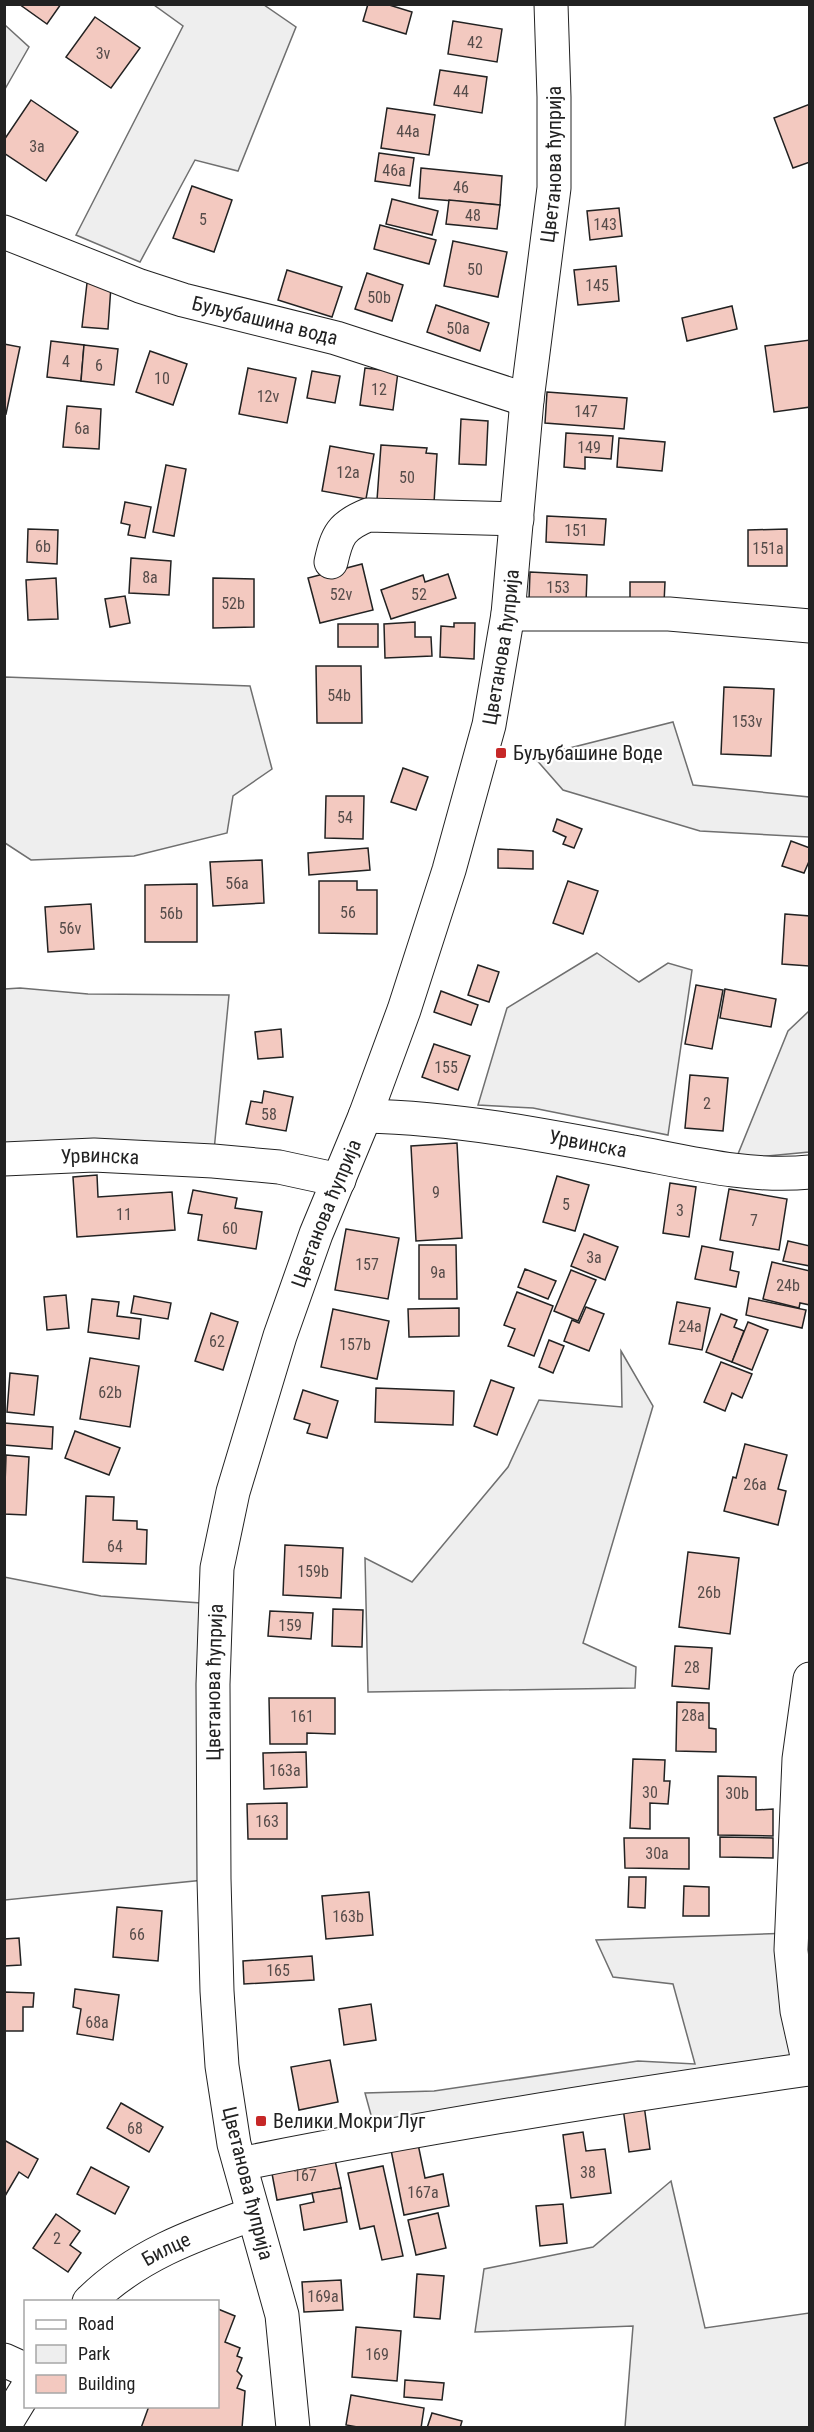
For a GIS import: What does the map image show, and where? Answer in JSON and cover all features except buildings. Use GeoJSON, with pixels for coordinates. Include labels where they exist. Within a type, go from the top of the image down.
{"type":"FeatureCollection","features":[{"type":"Feature","properties":{"kind":"street","name":"Цветанова ћуприја"},"geometry":{"type":"LineString","coordinates":[[293,2427],[278,2294],[240,2164],[222,2066],[217,1991],[213,1684],[217,1568],[232,1492],[250,1431],[298,1283],[366,1116],[411,988],[477,771],[496,691],[508,614],[527,400],[554,188],[551,4]]}},
{"type":"Feature","properties":{"kind":"street","name":"Буљубашина вода"},"geometry":{"type":"LineString","coordinates":[[4,232],[183,300],[336,338],[527,400]]}},
{"type":"Feature","properties":{"kind":"street"},"geometry":{"type":"LineString","coordinates":[[331,562],[342,530],[352,521],[368,515],[517,519]]}},
{"type":"Feature","properties":{"kind":"street"},"geometry":{"type":"LineString","coordinates":[[508,614],[669,614],[810,626]]}},
{"type":"Feature","properties":{"kind":"street","name":"Урвинска"},"geometry":{"type":"LineString","coordinates":[[366,1116],[427,1120],[522,1131],[703,1166],[783,1175],[810,1172]]}},
{"type":"Feature","properties":{"kind":"street","name":"Урвинска"},"geometry":{"type":"LineString","coordinates":[[4,1159],[94,1155],[213,1161],[279,1167],[339,1180]]}},
{"type":"Feature","properties":{"kind":"street"},"geometry":{"type":"LineString","coordinates":[[240,2164],[384,2135],[652,2091],[809,2069],[797,2011],[791,1950],[799,1759],[810,1679]]}},
{"type":"Feature","properties":{"kind":"street","name":"Билце"},"geometry":{"type":"LineString","coordinates":[[90,2300],[122,2272],[168,2246],[253,2214]]}},
{"type":"Feature","properties":{"kind":"street"},"geometry":{"type":"LineString","coordinates":[[4,2360],[24,2369]]}},
{"type":"Feature","properties":{"kind":"street"},"geometry":{"type":"LineString","coordinates":[[4,2426],[24,2393]]}},
{"type":"Feature","properties":{"kind":"green space"},"geometry":{"type":"Polygon","coordinates":[[[154,5],[264,5],[296,27],[238,171],[195,160],[140,262],[76,235],[183,26],[154,5]]]}},
{"type":"Feature","properties":{"kind":"green space"},"geometry":{"type":"Polygon","coordinates":[[[5,25],[29,47],[5,89],[5,25]]]}},
{"type":"Feature","properties":{"kind":"green space"},"geometry":{"type":"Polygon","coordinates":[[[5,677],[250,686],[272,769],[233,796],[227,833],[134,856],[31,860],[5,843],[5,677]]]}},
{"type":"Feature","properties":{"kind":"green space"},"geometry":{"type":"Polygon","coordinates":[[[673,722],[693,785],[809,797],[809,837],[700,831],[563,790],[534,757],[673,722]]]}},
{"type":"Feature","properties":{"kind":"green space"},"geometry":{"type":"Polygon","coordinates":[[[597,953],[639,982],[668,963],[692,970],[668,1135],[533,1108],[478,1105],[507,1008],[597,953]]]}},
{"type":"Feature","properties":{"kind":"green space"},"geometry":{"type":"Polygon","coordinates":[[[20,988],[88,994],[229,995],[213,1161],[5,1159],[5,989],[20,988]]]}},
{"type":"Feature","properties":{"kind":"green space"},"geometry":{"type":"Polygon","coordinates":[[[809,1011],[809,1152],[736,1159],[788,1031],[809,1011]]]}},
{"type":"Feature","properties":{"kind":"green space"},"geometry":{"type":"Polygon","coordinates":[[[621,1351],[653,1406],[583,1643],[636,1667],[635,1688],[368,1692],[365,1558],[412,1582],[508,1467],[539,1400],[622,1407],[621,1351]]]}},
{"type":"Feature","properties":{"kind":"green space"},"geometry":{"type":"Polygon","coordinates":[[[4,1577],[101,1596],[215,1604],[214,1879],[5,1900],[4,1577]]]}},
{"type":"Feature","properties":{"kind":"green space"},"geometry":{"type":"Polygon","coordinates":[[[809,1695],[809,1952],[793,1951],[809,2069],[374,2126],[365,2093],[434,2091],[638,2061],[695,2064],[673,1984],[613,1977],[596,1940],[792,1933],[809,1695]]]}},
{"type":"Feature","properties":{"kind":"green space"},"geometry":{"type":"Polygon","coordinates":[[[671,2181],[705,2328],[809,2313],[809,2427],[625,2427],[633,2326],[475,2332],[484,2269],[593,2247],[671,2181]]]}},
{"type":"Feature","properties":{"kind":"place","name":"Буљубашине Воде"},"geometry":{"type":"Point","coordinates":[501,753]}},
{"type":"Feature","properties":{"kind":"place","name":"Велики Мокри Луг"},"geometry":{"type":"Point","coordinates":[261,2121]}}]}
